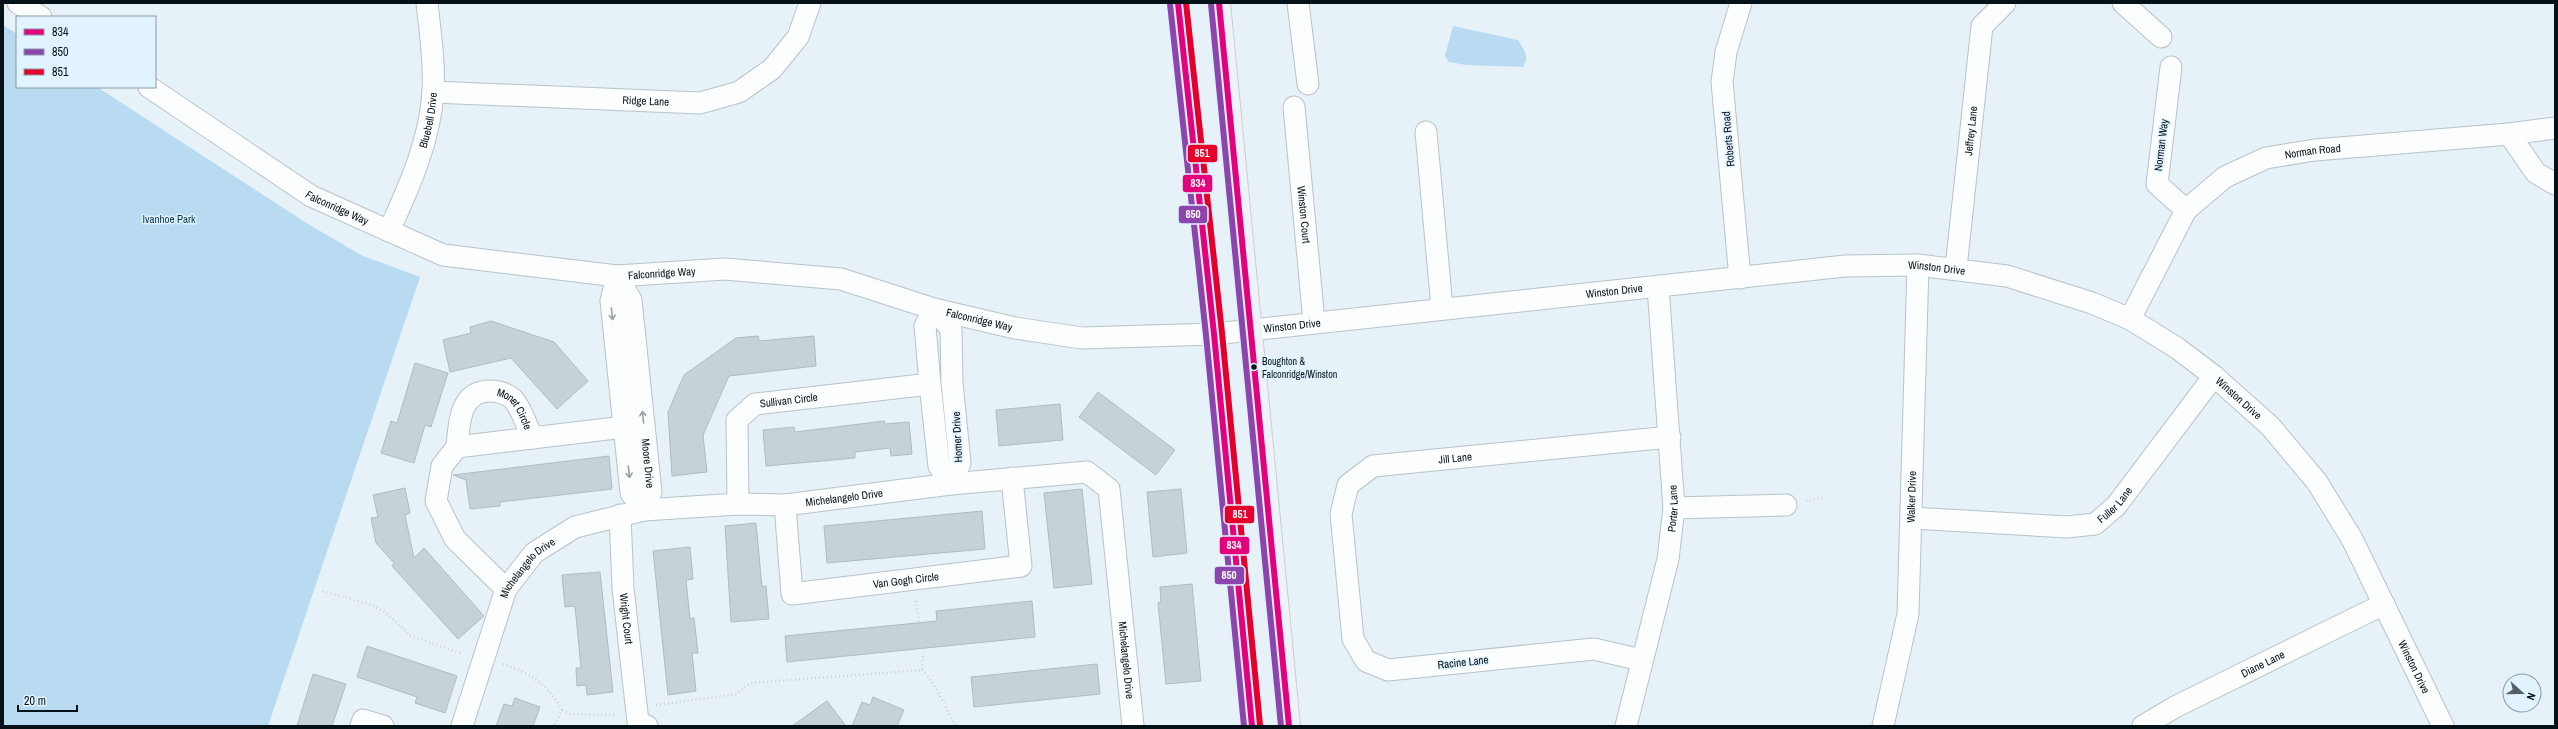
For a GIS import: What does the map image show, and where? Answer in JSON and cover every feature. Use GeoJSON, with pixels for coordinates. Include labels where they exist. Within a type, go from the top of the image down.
{"type":"FeatureCollection","features":[{"type":"Feature","properties":{"kind":"main road"},"geometry":{"type":"LineString","coordinates":[[1178,3],[1214,334],[1252,726]]}},
{"type":"Feature","properties":{"kind":"main road"},"geometry":{"type":"LineString","coordinates":[[1219,3],[1289,726]]}},
{"type":"Feature","properties":{"kind":"street"},"geometry":{"type":"LineString","coordinates":[[18,3],[39,16]]}},
{"type":"Feature","properties":{"kind":"street","name":"Bluebell Drive"},"geometry":{"type":"LineString","coordinates":[[389,231],[412,180],[427,133],[434,92],[427,3]]}},
{"type":"Feature","properties":{"kind":"street","name":"Ridge Lane"},"geometry":{"type":"LineString","coordinates":[[434,92],[700,103],[739,92],[772,69],[798,37],[810,3]]}},
{"type":"Feature","properties":{"kind":"street"},"geometry":{"type":"LineString","coordinates":[[1298,3],[1308,84]]}},
{"type":"Feature","properties":{"kind":"street","name":"Roberts Road"},"geometry":{"type":"LineString","coordinates":[[1740,3],[1726,52],[1722,82],[1740,278]]}},
{"type":"Feature","properties":{"kind":"street","name":"Jeffrey Lane"},"geometry":{"type":"LineString","coordinates":[[1956,268],[1982,26],[2005,3]]}},
{"type":"Feature","properties":{"kind":"street"},"geometry":{"type":"LineString","coordinates":[[2123,3],[2162,37]]}},
{"type":"Feature","properties":{"kind":"street","name":"Norman Way"},"geometry":{"type":"LineString","coordinates":[[2171,67],[2157,184],[2186,210]]}},
{"type":"Feature","properties":{"kind":"street","name":"Falconridge Way"},"geometry":{"type":"LineString","coordinates":[[150,88],[311,196],[443,256],[616,276],[725,269],[841,279],[934,309],[1015,328],[1082,338],[1214,334]]}},
{"type":"Feature","properties":{"kind":"street","name":"Winston Court"},"geometry":{"type":"LineString","coordinates":[[1294,107],[1314,322]]}},
{"type":"Feature","properties":{"kind":"street","name":"Norman Road"},"geometry":{"type":"LineString","coordinates":[[2130,319],[2186,210],[2224,177],[2266,158],[2316,150],[2509,134],[2555,128]]}},
{"type":"Feature","properties":{"kind":"street"},"geometry":{"type":"LineString","coordinates":[[1426,132],[1442,308]]}},
{"type":"Feature","properties":{"kind":"street"},"geometry":{"type":"LineString","coordinates":[[2509,134],[2536,173],[2555,184]]}},
{"type":"Feature","properties":{"kind":"street","name":"Winston Drive"},"geometry":{"type":"LineString","coordinates":[[1214,334],[1442,308],[1658,287],[1845,266],[1918,265],[1956,268],[2007,276],[2092,303],[2130,319],[2177,348],[2214,376],[2270,426],[2317,482],[2352,539],[2443,726]]}},
{"type":"Feature","properties":{"kind":"street","name":"Walker Drive"},"geometry":{"type":"LineString","coordinates":[[1883,726],[1908,614],[1912,518],[1918,265]]}},
{"type":"Feature","properties":{"kind":"street","name":"Moore Drive"},"geometry":{"type":"LineString","coordinates":[[616,276],[631,300],[651,492],[644,510],[631,494],[611,301],[616,276]]}},
{"type":"Feature","properties":{"kind":"street","name":"Porter Lane"},"geometry":{"type":"LineString","coordinates":[[1626,726],[1641,660],[1668,558],[1674,508],[1658,287]]}},
{"type":"Feature","properties":{"kind":"street","name":"Homer Drive"},"geometry":{"type":"LineString","coordinates":[[934,309],[951,329],[952,383],[960,463],[951,484],[940,466],[930,384],[925,326],[934,309]]}},
{"type":"Feature","properties":{"kind":"street","name":"Fuller Lane"},"geometry":{"type":"LineString","coordinates":[[1912,518],[2067,527],[2095,524],[2116,506],[2214,376]]}},
{"type":"Feature","properties":{"kind":"street","name":"Sullivan Circle"},"geometry":{"type":"LineString","coordinates":[[738,504],[737,420],[756,404],[930,384]]}},
{"type":"Feature","properties":{"kind":"street","name":"Monet Circle"},"geometry":{"type":"LineString","coordinates":[[506,589],[455,539],[436,501],[442,466],[457,447],[463,407],[477,394],[486,391],[496,391],[513,400],[532,438]]}},
{"type":"Feature","properties":{"kind":"street","name":"Monet Circle"},"geometry":{"type":"LineString","coordinates":[[457,447],[624,427]]}},
{"type":"Feature","properties":{"kind":"street","name":"Jill Lane"},"geometry":{"type":"LineString","coordinates":[[1347,585],[1341,514],[1348,485],[1373,466],[1670,437]]}},
{"type":"Feature","properties":{"kind":"street","name":"Michelangelo Drive"},"geometry":{"type":"LineString","coordinates":[[462,726],[506,589],[534,553],[575,527],[644,510],[738,504],[785,505],[951,484],[1087,472],[1109,489],[1129,725]]}},
{"type":"Feature","properties":{"kind":"street","name":"Van Gogh Circle"},"geometry":{"type":"LineString","coordinates":[[785,505],[792,594],[912,580],[1021,566],[1012,478]]}},
{"type":"Feature","properties":{"kind":"street"},"geometry":{"type":"LineString","coordinates":[[1674,508],[1786,505]]}},
{"type":"Feature","properties":{"kind":"street","name":"Wright Court"},"geometry":{"type":"LineString","coordinates":[[620,515],[623,588],[639,719]]}},
{"type":"Feature","properties":{"kind":"street","name":"Racine Lane"},"geometry":{"type":"LineString","coordinates":[[1347,585],[1353,639],[1366,661],[1388,670],[1594,649],[1641,660]]}},
{"type":"Feature","properties":{"kind":"street","name":"Diane Lane"},"geometry":{"type":"LineString","coordinates":[[2143,726],[2175,708],[2384,604]]}},
{"type":"Feature","properties":{"kind":"street"},"geometry":{"type":"LineString","coordinates":[[361,726],[363,720],[383,726]]}},
{"type":"Feature","properties":{"kind":"path"},"geometry":{"type":"LineString","coordinates":[[912,580],[920,632],[922,670],[932,679],[939,692],[943,706],[956,726]]}},
{"type":"Feature","properties":{"kind":"path"},"geometry":{"type":"LineString","coordinates":[[323,591],[372,605],[386,613],[411,636],[484,658],[535,677],[550,692],[562,710],[572,714],[639,719],[737,694],[750,684],[922,670]]}},
{"type":"Feature","properties":{"kind":"path"},"geometry":{"type":"LineString","coordinates":[[554,726],[562,710]]}},
{"type":"Feature","properties":{"kind":"green space","name":"Ivanhoe Park"},"geometry":{"type":"Polygon","coordinates":[[[3,25],[16,33],[16,88],[99,88],[308,224],[363,256],[420,277],[268,726],[3,726],[3,25]]]}},
{"type":"Feature","properties":{"kind":"green space"},"geometry":{"type":"Polygon","coordinates":[[[1453,26],[1518,40],[1526,57],[1523,67],[1466,65],[1449,62],[1445,56],[1453,26]]]}},
{"type":"Feature","properties":{"kind":"building"},"geometry":{"type":"Polygon","coordinates":[[[491,321],[554,342],[588,381],[557,409],[511,358],[450,372],[443,340],[471,333],[470,327],[491,321]]]}},
{"type":"Feature","properties":{"kind":"building"},"geometry":{"type":"Polygon","coordinates":[[[758,336],[759,341],[814,336],[816,366],[729,376],[703,435],[707,472],[672,476],[668,412],[684,375],[736,338],[758,336]]]}},
{"type":"Feature","properties":{"kind":"building"},"geometry":{"type":"Polygon","coordinates":[[[415,363],[448,373],[431,427],[425,425],[414,463],[381,453],[391,421],[397,423],[415,363]]]}},
{"type":"Feature","properties":{"kind":"building"},"geometry":{"type":"Polygon","coordinates":[[[1098,392],[1175,450],[1156,475],[1079,417],[1098,392]]]}},
{"type":"Feature","properties":{"kind":"building"},"geometry":{"type":"Polygon","coordinates":[[[1060,404],[1063,440],[999,446],[996,410],[1060,404]]]}},
{"type":"Feature","properties":{"kind":"building"},"geometry":{"type":"Polygon","coordinates":[[[884,421],[885,424],[909,422],[912,454],[891,456],[890,448],[855,452],[855,458],[766,466],[763,430],[794,427],[795,432],[884,421]]]}},
{"type":"Feature","properties":{"kind":"building"},"geometry":{"type":"Polygon","coordinates":[[[609,456],[612,489],[500,502],[500,506],[470,509],[466,480],[453,475],[609,456]]]}},
{"type":"Feature","properties":{"kind":"building"},"geometry":{"type":"Polygon","coordinates":[[[405,488],[410,513],[405,515],[414,558],[424,548],[484,616],[458,639],[392,566],[394,563],[376,543],[371,518],[378,517],[373,495],[405,488]]]}},
{"type":"Feature","properties":{"kind":"building"},"geometry":{"type":"Polygon","coordinates":[[[1082,489],[1092,584],[1054,588],[1044,493],[1082,489]]]}},
{"type":"Feature","properties":{"kind":"building"},"geometry":{"type":"Polygon","coordinates":[[[1181,489],[1187,553],[1153,557],[1147,492],[1181,489]]]}},
{"type":"Feature","properties":{"kind":"building"},"geometry":{"type":"Polygon","coordinates":[[[982,511],[985,549],[827,563],[824,526],[982,511]]]}},
{"type":"Feature","properties":{"kind":"building"},"geometry":{"type":"Polygon","coordinates":[[[756,523],[762,587],[766,586],[769,619],[731,622],[725,526],[756,523]]]}},
{"type":"Feature","properties":{"kind":"building"},"geometry":{"type":"Polygon","coordinates":[[[690,547],[693,579],[686,580],[690,619],[694,618],[698,653],[692,653],[696,691],[668,695],[653,551],[690,547]]]}},
{"type":"Feature","properties":{"kind":"building"},"geometry":{"type":"Polygon","coordinates":[[[600,572],[613,692],[587,695],[586,685],[577,686],[576,668],[581,668],[575,606],[565,607],[562,575],[600,572]]]}},
{"type":"Feature","properties":{"kind":"building"},"geometry":{"type":"Polygon","coordinates":[[[1192,584],[1201,681],[1166,684],[1158,603],[1161,602],[1160,587],[1192,584]]]}},
{"type":"Feature","properties":{"kind":"building"},"geometry":{"type":"Polygon","coordinates":[[[1032,601],[1035,637],[787,662],[785,636],[937,621],[936,611],[1032,601]]]}},
{"type":"Feature","properties":{"kind":"building"},"geometry":{"type":"Polygon","coordinates":[[[367,646],[457,676],[445,713],[415,703],[417,697],[357,677],[367,646]]]}},
{"type":"Feature","properties":{"kind":"building"},"geometry":{"type":"Polygon","coordinates":[[[1097,664],[1100,694],[974,707],[971,677],[1097,664]]]}},
{"type":"Feature","properties":{"kind":"building"},"geometry":{"type":"Polygon","coordinates":[[[313,674],[346,684],[332,726],[297,726],[313,674]]]}},
{"type":"Feature","properties":{"kind":"building"},"geometry":{"type":"Polygon","coordinates":[[[873,697],[904,710],[897,726],[852,726],[862,702],[870,705],[873,697]]]}},
{"type":"Feature","properties":{"kind":"building"},"geometry":{"type":"Polygon","coordinates":[[[515,698],[540,707],[533,726],[496,726],[504,704],[512,706],[515,698]]]}},
{"type":"Feature","properties":{"kind":"building"},"geometry":{"type":"Polygon","coordinates":[[[827,701],[846,726],[792,726],[827,701]]]}},
{"type":"Feature","properties":{"kind":"transit line","name":"834"},"geometry":{"type":"LineString","coordinates":[[1178,3],[1214,334],[1252,726]]}},
{"type":"Feature","properties":{"kind":"transit line","name":"851"},"geometry":{"type":"LineString","coordinates":[[1186,3],[1222,333],[1260,725]]}},
{"type":"Feature","properties":{"kind":"transit line","name":"834"},"geometry":{"type":"LineString","coordinates":[[1219,3],[1289,726]]}},
{"type":"Feature","properties":{"kind":"transit line","name":"850"},"geometry":{"type":"LineString","coordinates":[[1170,4],[1206,335],[1244,726]]}},
{"type":"Feature","properties":{"kind":"transit line","name":"850"},"geometry":{"type":"LineString","coordinates":[[1211,4],[1281,726]]}},
{"type":"Feature","properties":{"kind":"place","name":"Boughton & Falconridge/Winston"},"geometry":{"type":"Point","coordinates":[1254,367]}}]}
